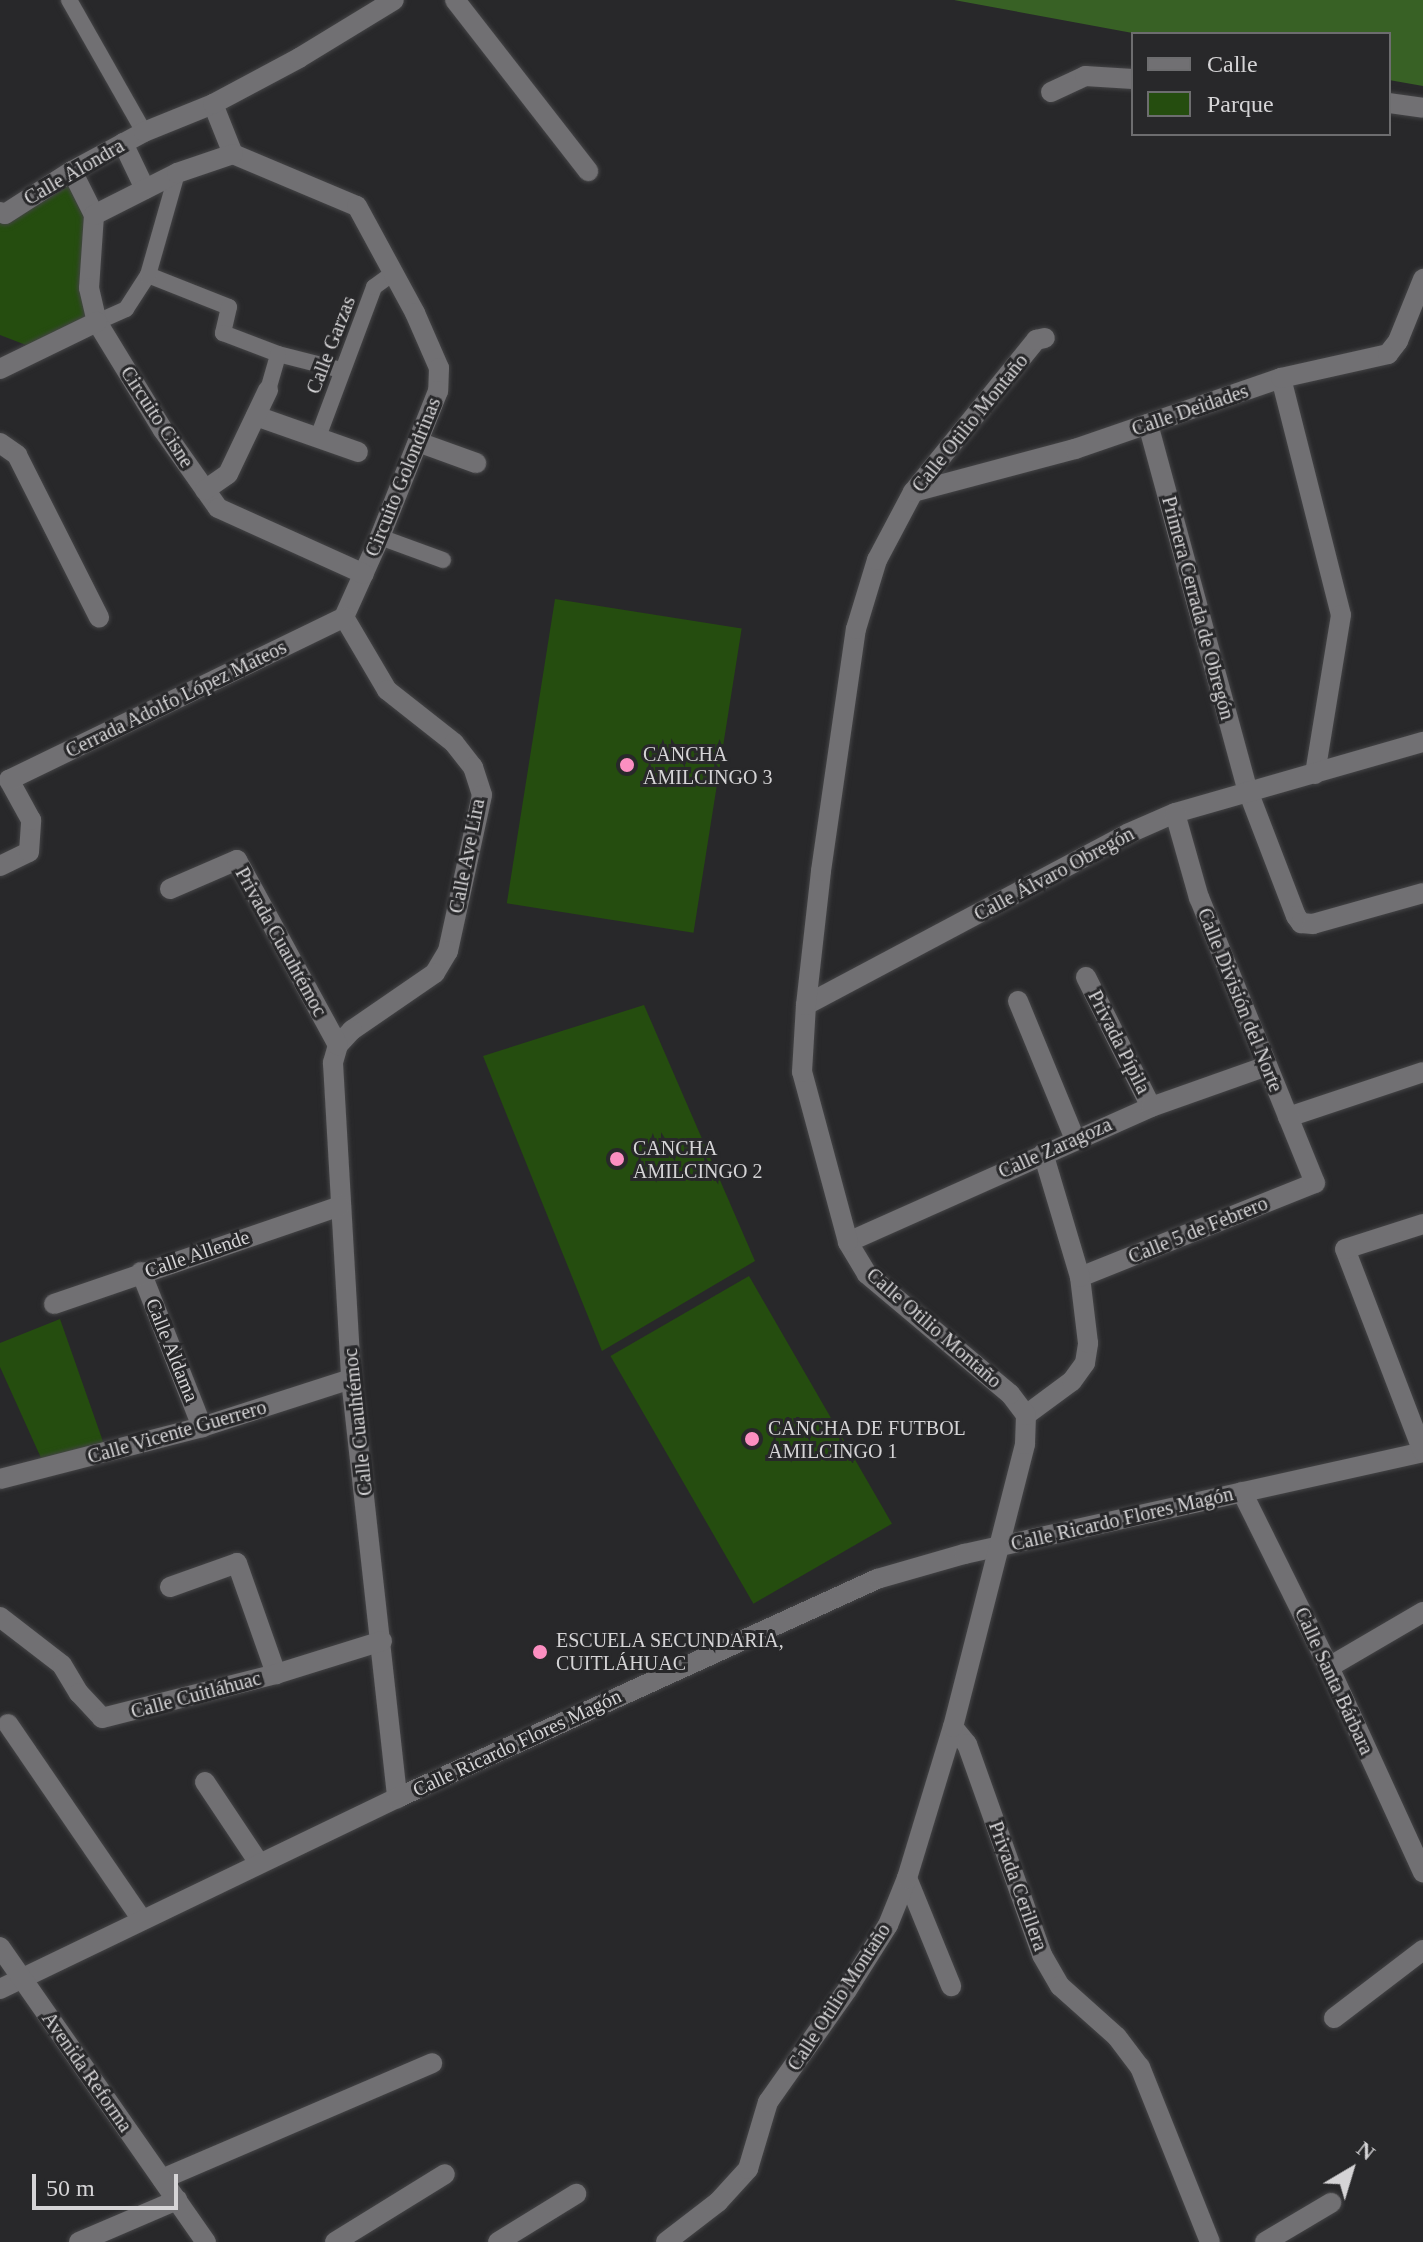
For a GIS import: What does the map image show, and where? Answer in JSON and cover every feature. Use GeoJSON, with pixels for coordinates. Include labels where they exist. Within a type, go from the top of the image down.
{"type":"FeatureCollection","features":[{"type":"Feature","properties":{"kind":"street"},"geometry":{"type":"LineString","coordinates":[[69,0],[144,132]]}},
{"type":"Feature","properties":{"kind":"street","name":"Calle Alondra"},"geometry":{"type":"LineString","coordinates":[[2,210],[144,132],[213,104],[299,58],[394,0]]}},
{"type":"Feature","properties":{"kind":"street"},"geometry":{"type":"LineString","coordinates":[[455,0],[588,171]]}},
{"type":"Feature","properties":{"kind":"street"},"geometry":{"type":"LineString","coordinates":[[1051,92],[1085,76],[1131,79]]}},
{"type":"Feature","properties":{"kind":"street"},"geometry":{"type":"LineString","coordinates":[[1391,103],[1423,108]]}},
{"type":"Feature","properties":{"kind":"street"},"geometry":{"type":"LineString","coordinates":[[72,171],[94,215],[177,173],[233,154],[213,104]]}},
{"type":"Feature","properties":{"kind":"street"},"geometry":{"type":"LineString","coordinates":[[123,143],[145,189]]}},
{"type":"Feature","properties":{"kind":"street","name":"Circuito Golondrinas"},"geometry":{"type":"LineString","coordinates":[[233,154],[357,206],[415,313],[439,368],[438,391],[364,574]]}},
{"type":"Feature","properties":{"kind":"street"},"geometry":{"type":"LineString","coordinates":[[0,369],[126,309],[148,275],[177,173]]}},
{"type":"Feature","properties":{"kind":"street","name":"Circuito Cisne"},"geometry":{"type":"LineString","coordinates":[[94,215],[89,288],[97,322],[163,430],[218,508],[364,574]]}},
{"type":"Feature","properties":{"kind":"street","name":"Calle Garzas"},"geometry":{"type":"LineString","coordinates":[[318,437],[374,287],[392,274]]}},
{"type":"Feature","properties":{"kind":"street"},"geometry":{"type":"LineString","coordinates":[[148,275],[229,307],[223,333],[278,354],[341,370]]}},
{"type":"Feature","properties":{"kind":"street","name":"Calle Deidades"},"geometry":{"type":"LineString","coordinates":[[913,492],[1075,449],[1281,378],[1388,354],[1398,341],[1423,279]]}},
{"type":"Feature","properties":{"kind":"street","name":"Calle Otilio Montaño"},"geometry":{"type":"LineString","coordinates":[[666,2242],[718,2202],[748,2169],[768,2102],[880,1938],[907,1878],[953,1727],[1025,1444],[1026,1415],[1010,1394],[867,1274],[848,1242],[802,1072],[806,1005],[856,629],[877,560],[913,492],[1036,340],[1045,338]]}},
{"type":"Feature","properties":{"kind":"street"},"geometry":{"type":"LineString","coordinates":[[205,490],[228,474],[268,390],[278,354]]}},
{"type":"Feature","properties":{"kind":"street"},"geometry":{"type":"LineString","coordinates":[[1281,378],[1341,615],[1315,774]]}},
{"type":"Feature","properties":{"kind":"street"},"geometry":{"type":"LineString","coordinates":[[256,416],[358,452]]}},
{"type":"Feature","properties":{"kind":"street","name":"Primera Cerrada de Obregón"},"geometry":{"type":"LineString","coordinates":[[1148,424],[1248,791],[1301,923],[1313,924],[1423,893]]}},
{"type":"Feature","properties":{"kind":"street"},"geometry":{"type":"LineString","coordinates":[[418,442],[476,463]]}},
{"type":"Feature","properties":{"kind":"street"},"geometry":{"type":"LineString","coordinates":[[0,443],[17,455],[99,617]]}},
{"type":"Feature","properties":{"kind":"street"},"geometry":{"type":"LineString","coordinates":[[380,537],[443,560]]}},
{"type":"Feature","properties":{"kind":"street"},"geometry":{"type":"LineString","coordinates":[[344,617],[364,574]]}},
{"type":"Feature","properties":{"kind":"street","name":"Cerrada Adolfo López Mateos"},"geometry":{"type":"LineString","coordinates":[[0,866],[29,852],[31,820],[9,780],[344,617]]}},
{"type":"Feature","properties":{"kind":"street","name":"Calle Ave Lira"},"geometry":{"type":"LineString","coordinates":[[338,1045],[352,1030],[435,973],[448,951],[482,795],[473,767],[454,743],[387,690],[344,617]]}},
{"type":"Feature","properties":{"kind":"street","name":"Calle Álvaro Obregón"},"geometry":{"type":"LineString","coordinates":[[806,1005],[1127,834],[1175,813],[1423,742]]}},
{"type":"Feature","properties":{"kind":"street","name":"Calle División del Norte"},"geometry":{"type":"LineString","coordinates":[[1175,813],[1199,898],[1315,1183]]}},
{"type":"Feature","properties":{"kind":"street","name":"Privada Cuauhtémoc"},"geometry":{"type":"LineString","coordinates":[[170,889],[237,860],[338,1045]]}},
{"type":"Feature","properties":{"kind":"street","name":"Privada Pípila"},"geometry":{"type":"LineString","coordinates":[[1086,977],[1151,1107]]}},
{"type":"Feature","properties":{"kind":"street"},"geometry":{"type":"LineString","coordinates":[[1018,1001],[1075,1139]]}},
{"type":"Feature","properties":{"kind":"street","name":"Calle Cuauhtémoc"},"geometry":{"type":"LineString","coordinates":[[338,1045],[333,1063],[351,1379],[397,1798]]}},
{"type":"Feature","properties":{"kind":"street","name":"Calle Zaragoza"},"geometry":{"type":"LineString","coordinates":[[848,1242],[1151,1107],[1267,1066]]}},
{"type":"Feature","properties":{"kind":"street"},"geometry":{"type":"LineString","coordinates":[[1288,1117],[1423,1072]]}},
{"type":"Feature","properties":{"kind":"street"},"geometry":{"type":"LineString","coordinates":[[1026,1415],[1072,1381],[1085,1363],[1088,1343],[1080,1277],[1043,1153]]}},
{"type":"Feature","properties":{"kind":"street","name":"Calle 5 de Febrero"},"geometry":{"type":"LineString","coordinates":[[1080,1277],[1315,1183]]}},
{"type":"Feature","properties":{"kind":"street","name":"Calle Allende"},"geometry":{"type":"LineString","coordinates":[[54,1304],[341,1206]]}},
{"type":"Feature","properties":{"kind":"street"},"geometry":{"type":"LineString","coordinates":[[1423,1224],[1345,1249],[1423,1452]]}},
{"type":"Feature","properties":{"kind":"street","name":"Calle Aldama"},"geometry":{"type":"LineString","coordinates":[[141,1272],[202,1427]]}},
{"type":"Feature","properties":{"kind":"street","name":"Calle Vicente Guerrero"},"geometry":{"type":"LineString","coordinates":[[0,1479],[202,1427],[351,1379]]}},
{"type":"Feature","properties":{"kind":"street","name":"Calle Ricardo Flores Magón"},"geometry":{"type":"LineString","coordinates":[[0,1989],[397,1798],[877,1579],[964,1554],[1423,1452]]}},
{"type":"Feature","properties":{"kind":"street","name":"Calle Santa Bárbara"},"geometry":{"type":"LineString","coordinates":[[1242,1492],[1329,1667],[1423,1872]]}},
{"type":"Feature","properties":{"kind":"street"},"geometry":{"type":"LineString","coordinates":[[170,1587],[237,1563],[276,1674]]}},
{"type":"Feature","properties":{"kind":"street"},"geometry":{"type":"LineString","coordinates":[[1329,1667],[1423,1612]]}},
{"type":"Feature","properties":{"kind":"street","name":"Calle Cuitláhuac"},"geometry":{"type":"LineString","coordinates":[[0,1617],[62,1665],[79,1693],[102,1718],[276,1674],[382,1641]]}},
{"type":"Feature","properties":{"kind":"street"},"geometry":{"type":"LineString","coordinates":[[8,1724],[142,1920]]}},
{"type":"Feature","properties":{"kind":"street","name":"Privada Cerillera"},"geometry":{"type":"LineString","coordinates":[[953,1727],[967,1744],[1042,1955],[1060,1986],[1117,2037],[1140,2067],[1210,2242]]}},
{"type":"Feature","properties":{"kind":"street"},"geometry":{"type":"LineString","coordinates":[[205,1782],[259,1863]]}},
{"type":"Feature","properties":{"kind":"street"},"geometry":{"type":"LineString","coordinates":[[907,1878],[951,1986]]}},
{"type":"Feature","properties":{"kind":"street","name":"Avenida Reforma"},"geometry":{"type":"LineString","coordinates":[[0,1947],[206,2242]]}},
{"type":"Feature","properties":{"kind":"street"},"geometry":{"type":"LineString","coordinates":[[1334,2018],[1423,1950]]}},
{"type":"Feature","properties":{"kind":"street"},"geometry":{"type":"LineString","coordinates":[[162,2179],[432,2063]]}},
{"type":"Feature","properties":{"kind":"street"},"geometry":{"type":"LineString","coordinates":[[335,2242],[445,2174]]}},
{"type":"Feature","properties":{"kind":"street"},"geometry":{"type":"LineString","coordinates":[[498,2242],[576,2194]]}},
{"type":"Feature","properties":{"kind":"street"},"geometry":{"type":"LineString","coordinates":[[79,2242],[177,2200]]}},
{"type":"Feature","properties":{"kind":"street"},"geometry":{"type":"LineString","coordinates":[[1265,2242],[1331,2203]]}},
{"type":"Feature","properties":{"kind":"green space"},"geometry":{"type":"Polygon","coordinates":[[[954,0],[1423,0],[1423,86],[1391,80],[1391,32],[1131,33],[954,0]]]}},
{"type":"Feature","properties":{"kind":"green space"},"geometry":{"type":"Polygon","coordinates":[[[72,171],[94,215],[97,322],[39,350],[0,335],[0,212],[72,171]]]}},
{"type":"Feature","properties":{"kind":"green space","name":"CANCHA AMILCINGO 3"},"geometry":{"type":"Polygon","coordinates":[[[555,599],[742,629],[693,933],[507,903],[555,599]]]}},
{"type":"Feature","properties":{"kind":"green space","name":"CANCHA AMILCINGO 2"},"geometry":{"type":"Polygon","coordinates":[[[644,1005],[755,1261],[602,1351],[483,1056],[644,1005]]]}},
{"type":"Feature","properties":{"kind":"green space","name":"CANCHA DE FUTBOL AMILCINGO 1"},"geometry":{"type":"Polygon","coordinates":[[[749,1276],[892,1524],[753,1604],[610,1356],[749,1276]]]}},
{"type":"Feature","properties":{"kind":"green space"},"geometry":{"type":"Polygon","coordinates":[[[60,1319],[107,1453],[46,1469],[0,1367],[0,1343],[60,1319]]]}},
{"type":"Feature","properties":{"kind":"place","name":"CANCHA AMILCINGO 3"},"geometry":{"type":"Point","coordinates":[627,765]}},
{"type":"Feature","properties":{"kind":"place","name":"CANCHA AMILCINGO 2"},"geometry":{"type":"Point","coordinates":[617,1159]}},
{"type":"Feature","properties":{"kind":"place","name":"CANCHA DE FUTBOL AMILCINGO 1"},"geometry":{"type":"Point","coordinates":[752,1439]}},
{"type":"Feature","properties":{"kind":"place","name":"ESCUELA SECUNDARIA, CUITLÁHUAC"},"geometry":{"type":"Point","coordinates":[540,1652]}}]}
